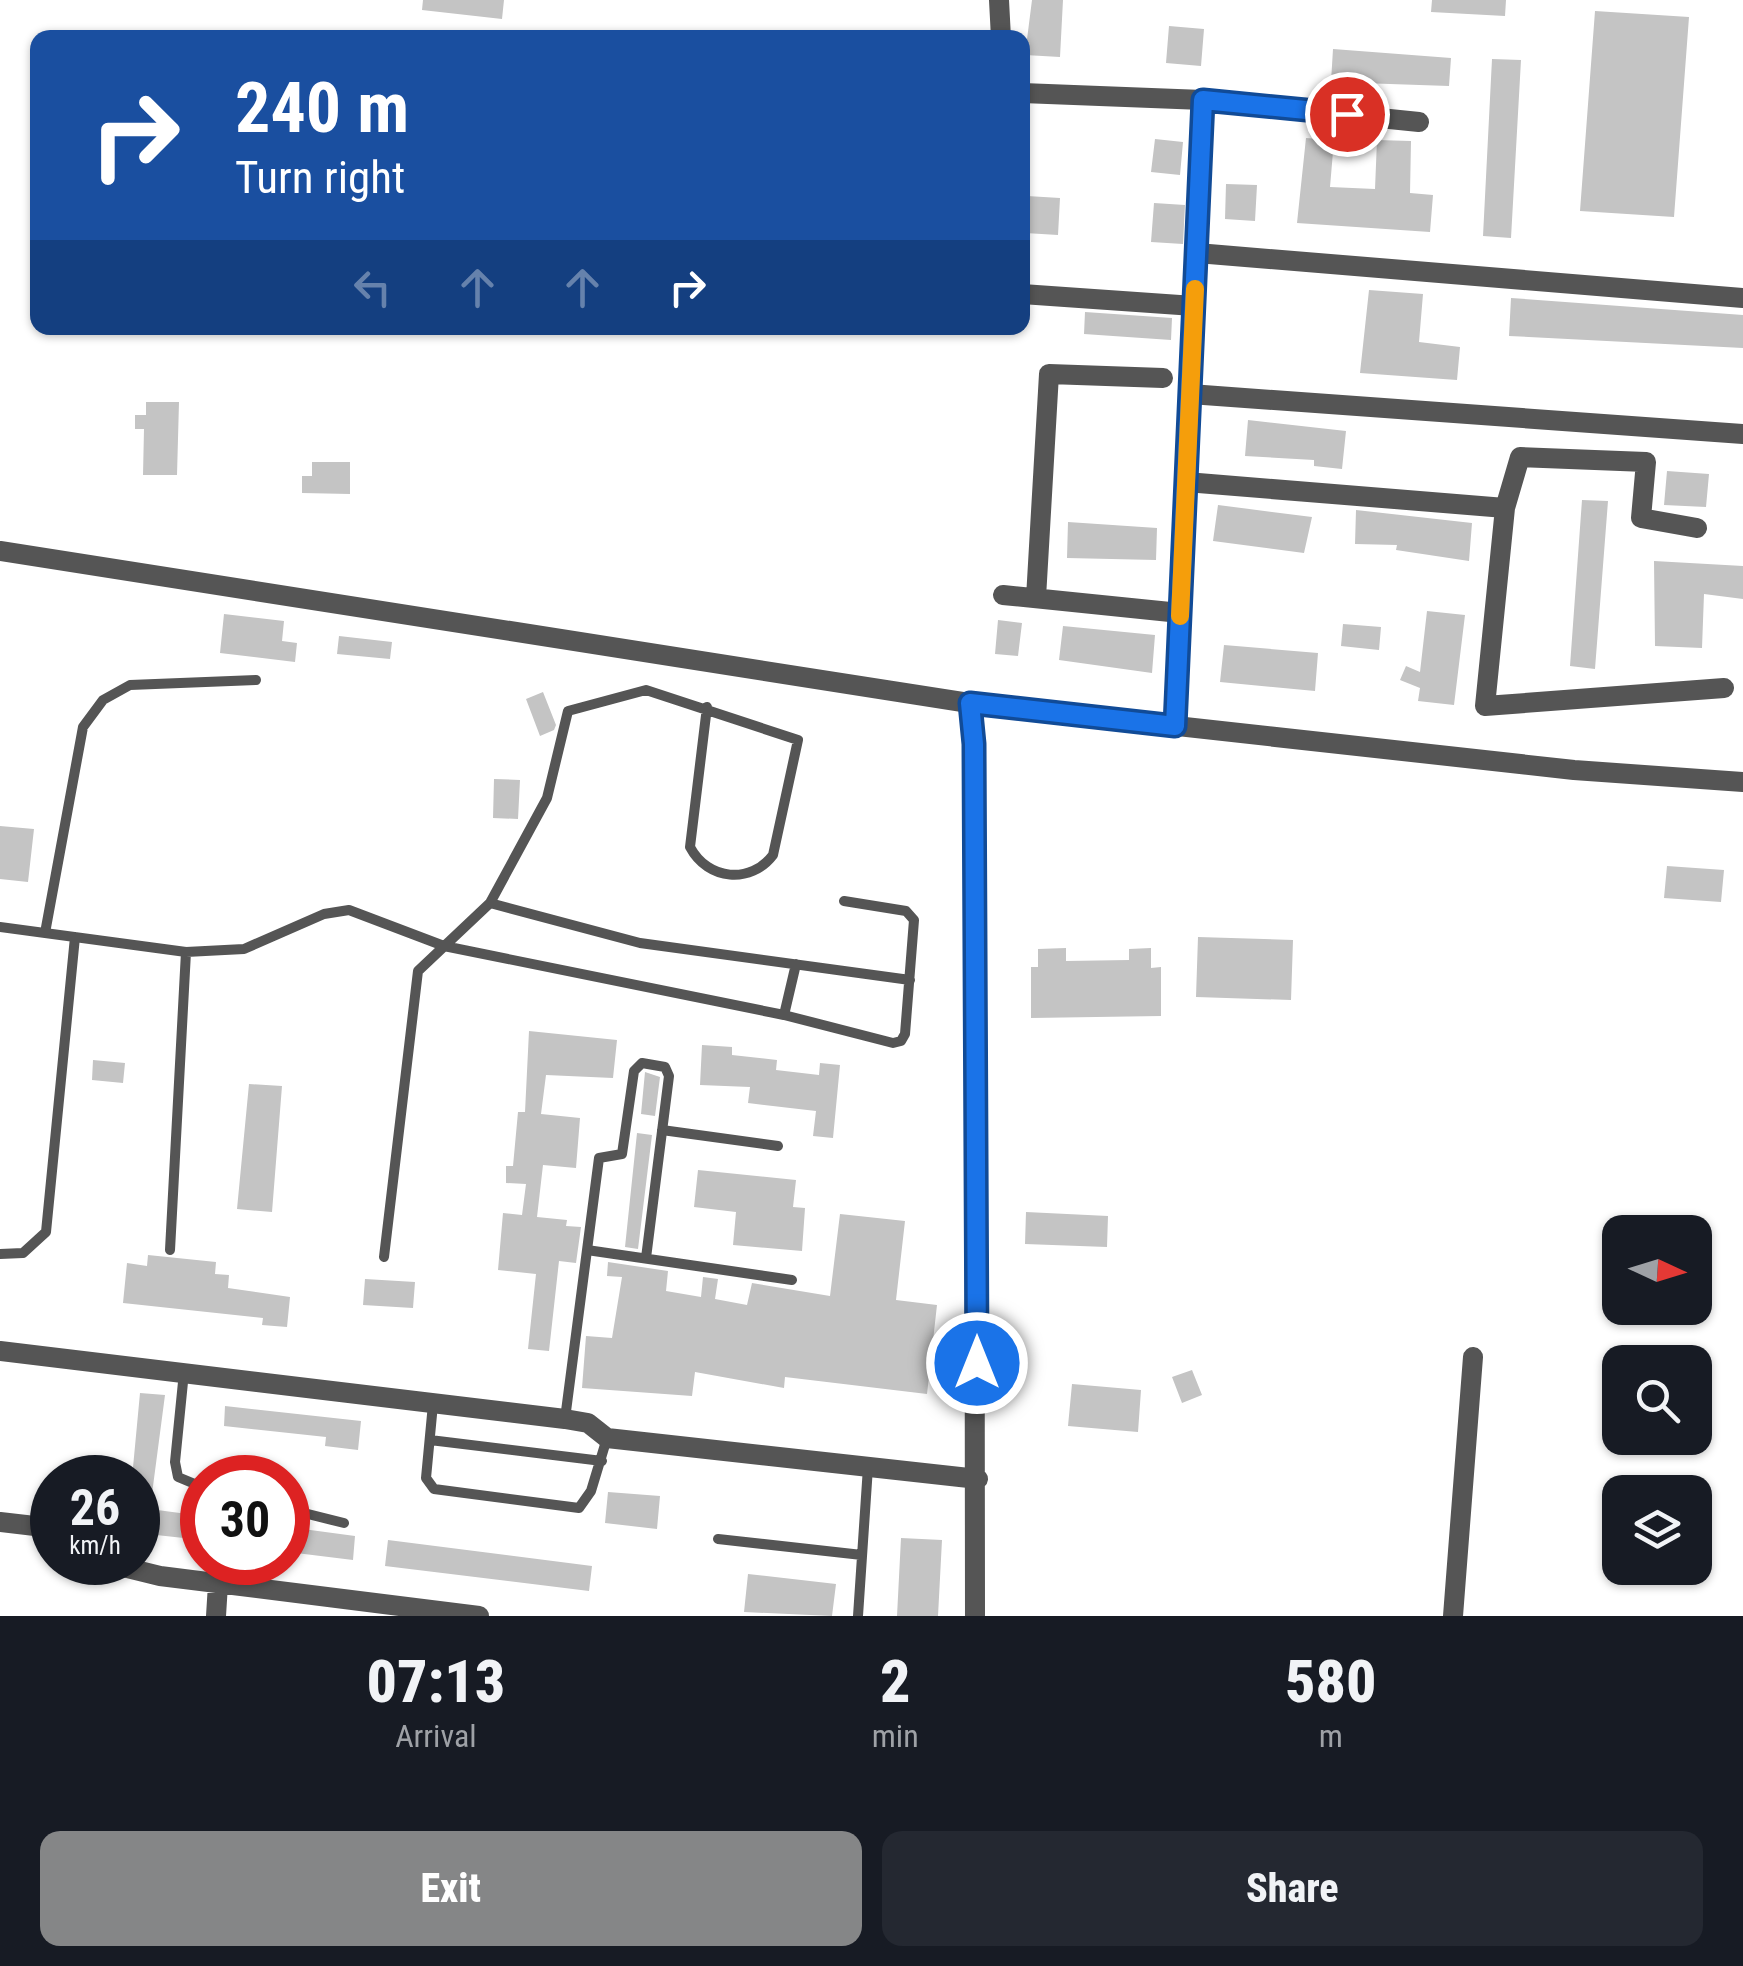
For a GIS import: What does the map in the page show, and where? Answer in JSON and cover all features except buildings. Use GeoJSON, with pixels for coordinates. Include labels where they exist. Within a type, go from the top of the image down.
{"type":"FeatureCollection","features":[{"type":"Feature","properties":{"kind":"street"},"geometry":{"type":"LineString","coordinates":[[999,0],[1001,30]]}},
{"type":"Feature","properties":{"kind":"street"},"geometry":{"type":"LineString","coordinates":[[1030,93],[1203,100],[1419,122]]}},
{"type":"Feature","properties":{"kind":"street"},"geometry":{"type":"LineString","coordinates":[[1175,726],[1203,100]]}},
{"type":"Feature","properties":{"kind":"street"},"geometry":{"type":"LineString","coordinates":[[1196,254],[1743,298]]}},
{"type":"Feature","properties":{"kind":"street"},"geometry":{"type":"LineString","coordinates":[[1030,295],[1194,306]]}},
{"type":"Feature","properties":{"kind":"street"},"geometry":{"type":"LineString","coordinates":[[1036,598],[1048,374],[1163,378]]}},
{"type":"Feature","properties":{"kind":"street"},"geometry":{"type":"LineString","coordinates":[[1190,394],[1743,434]]}},
{"type":"Feature","properties":{"kind":"street"},"geometry":{"type":"LineString","coordinates":[[1697,528],[1641,518],[1646,462],[1520,457],[1504,508],[1484,706],[1724,688]]}},
{"type":"Feature","properties":{"kind":"street"},"geometry":{"type":"LineString","coordinates":[[1186,482],[1504,508]]}},
{"type":"Feature","properties":{"kind":"street"},"geometry":{"type":"LineString","coordinates":[[0,551],[970,703],[1574,770],[1743,782]]}},
{"type":"Feature","properties":{"kind":"street"},"geometry":{"type":"LineString","coordinates":[[1003,595],[1180,613]]}},
{"type":"Feature","properties":{"kind":"street"},"geometry":{"type":"LineString","coordinates":[[970,703],[974,764],[978,1478],[974,1616]]}},
{"type":"Feature","properties":{"kind":"street"},"geometry":{"type":"LineString","coordinates":[[0,1351],[565,1419],[588,1423],[607,1438],[978,1478]]}},
{"type":"Feature","properties":{"kind":"street"},"geometry":{"type":"LineString","coordinates":[[1453,1616],[1473,1357]]}},
{"type":"Feature","properties":{"kind":"street"},"geometry":{"type":"LineString","coordinates":[[0,1522],[30,1525]]}},
{"type":"Feature","properties":{"kind":"street"},"geometry":{"type":"LineString","coordinates":[[216,1616],[218,1585]]}},
{"type":"Feature","properties":{"kind":"street"},"geometry":{"type":"LineString","coordinates":[[226,1585],[479,1616]]}},
{"type":"Feature","properties":{"kind":"lane"},"geometry":{"type":"LineString","coordinates":[[45,933],[83,727],[103,700],[130,684],[256,680]]}},
{"type":"Feature","properties":{"kind":"lane"},"geometry":{"type":"LineString","coordinates":[[384,1257],[418,971],[490,903],[548,798],[568,712],[646,690],[707,707],[798,740],[774,855],[762,869],[746,876],[714,872],[697,860],[690,847],[707,707]]}},
{"type":"Feature","properties":{"kind":"lane"},"geometry":{"type":"LineString","coordinates":[[0,927],[186,952],[244,949],[324,914],[349,910],[444,946],[784,1015],[893,1043],[906,1034],[914,920],[906,911],[844,901]]}},
{"type":"Feature","properties":{"kind":"lane"},"geometry":{"type":"LineString","coordinates":[[490,903],[640,942],[910,980]]}},
{"type":"Feature","properties":{"kind":"lane"},"geometry":{"type":"LineString","coordinates":[[0,1254],[23,1254],[46,1232],[75,937]]}},
{"type":"Feature","properties":{"kind":"lane"},"geometry":{"type":"LineString","coordinates":[[170,1250],[186,952]]}},
{"type":"Feature","properties":{"kind":"lane"},"geometry":{"type":"LineString","coordinates":[[784,1015],[796,964]]}},
{"type":"Feature","properties":{"kind":"lane"},"geometry":{"type":"LineString","coordinates":[[565,1419],[599,1158],[622,1154],[634,1071],[642,1063],[665,1067],[668,1076],[646,1258]]}},
{"type":"Feature","properties":{"kind":"lane"},"geometry":{"type":"LineString","coordinates":[[662,1130],[778,1146]]}},
{"type":"Feature","properties":{"kind":"lane"},"geometry":{"type":"LineString","coordinates":[[588,1250],[792,1280]]}},
{"type":"Feature","properties":{"kind":"lane"},"geometry":{"type":"LineString","coordinates":[[180,1478],[175,1462],[184,1371]]}},
{"type":"Feature","properties":{"kind":"lane"},"geometry":{"type":"LineString","coordinates":[[433,1404],[426,1478],[434,1489],[578,1508],[586,1503],[607,1438]]}},
{"type":"Feature","properties":{"kind":"lane"},"geometry":{"type":"LineString","coordinates":[[430,1440],[602,1461]]}},
{"type":"Feature","properties":{"kind":"lane"},"geometry":{"type":"LineString","coordinates":[[858,1616],[868,1466]]}},
{"type":"Feature","properties":{"kind":"lane"},"geometry":{"type":"LineString","coordinates":[[310,1515],[344,1524]]}},
{"type":"Feature","properties":{"kind":"lane"},"geometry":{"type":"LineString","coordinates":[[718,1538],[862,1555]]}},
{"type":"Feature","properties":{"kind":"slow traffic"},"geometry":{"type":"LineString","coordinates":[[1180,616],[1195,289]]}},
{"type":"Feature","properties":{"kind":"route"},"geometry":{"type":"LineString","coordinates":[[977,1363],[974,744],[970,703],[1175,726],[1203,100],[1347,114]]}}]}
